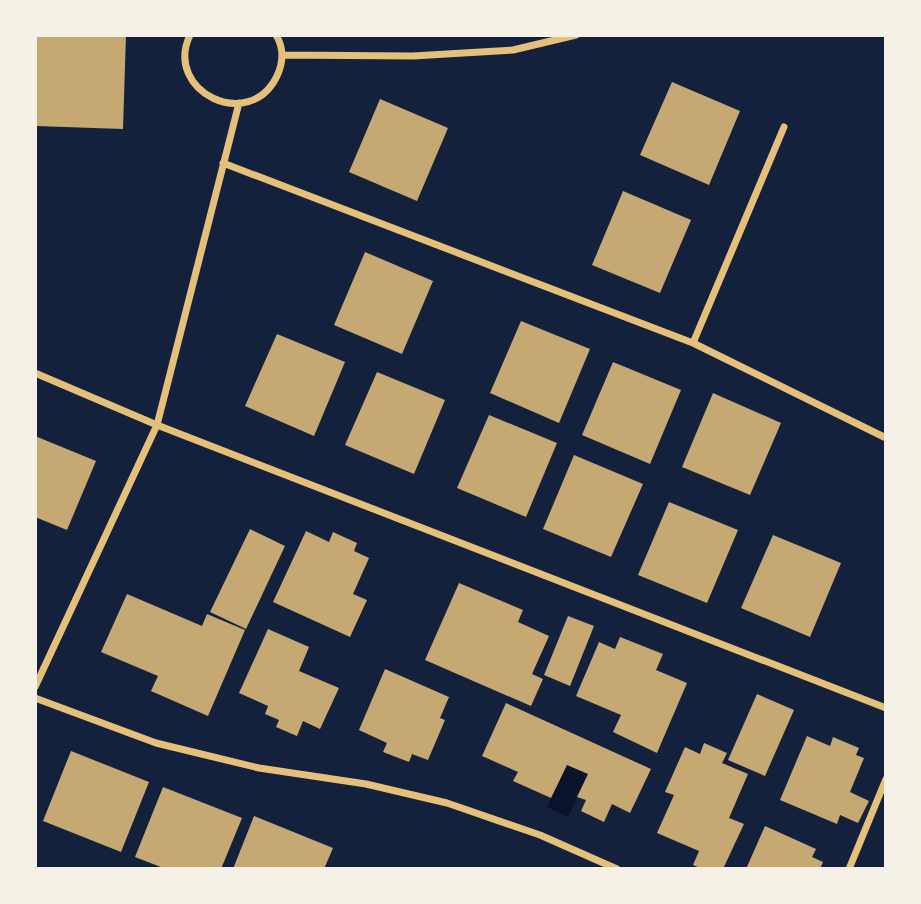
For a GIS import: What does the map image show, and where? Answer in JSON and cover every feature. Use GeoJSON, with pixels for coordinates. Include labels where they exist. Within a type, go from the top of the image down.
{"type":"FeatureCollection","features":[{"type":"Feature","properties":{"kind":"street"},"geometry":{"type":"LineString","coordinates":[[190,35],[185,58],[188,73],[208,97],[223,103],[252,100],[265,93],[274,82],[282,55],[276,35]]}},
{"type":"Feature","properties":{"kind":"street"},"geometry":{"type":"LineString","coordinates":[[282,55],[413,56],[513,50],[576,35]]}},
{"type":"Feature","properties":{"kind":"street"},"geometry":{"type":"LineString","coordinates":[[35,687],[157,425],[239,103]]}},
{"type":"Feature","properties":{"kind":"street"},"geometry":{"type":"LineString","coordinates":[[693,343],[784,127]]}},
{"type":"Feature","properties":{"kind":"street"},"geometry":{"type":"LineString","coordinates":[[223,163],[693,343],[886,438]]}},
{"type":"Feature","properties":{"kind":"street"},"geometry":{"type":"LineString","coordinates":[[35,373],[157,425],[886,708]]}},
{"type":"Feature","properties":{"kind":"street"},"geometry":{"type":"LineString","coordinates":[[35,698],[156,743],[260,768],[366,784],[447,803],[540,835],[617,869]]}},
{"type":"Feature","properties":{"kind":"street"},"geometry":{"type":"LineString","coordinates":[[849,869],[886,779]]}},
{"type":"Feature","properties":{"kind":"water"},"geometry":{"type":"Polygon","coordinates":[[[567,765],[588,774],[568,817],[547,807],[567,765]]]}},
{"type":"Feature","properties":{"kind":"building"},"geometry":{"type":"Polygon","coordinates":[[[35,35],[126,35],[123,129],[35,126],[35,35]]]}},
{"type":"Feature","properties":{"kind":"building"},"geometry":{"type":"Polygon","coordinates":[[[672,82],[740,111],[709,185],[640,155],[672,82]]]}},
{"type":"Feature","properties":{"kind":"building"},"geometry":{"type":"Polygon","coordinates":[[[380,99],[448,128],[417,201],[349,172],[380,99]]]}},
{"type":"Feature","properties":{"kind":"building"},"geometry":{"type":"Polygon","coordinates":[[[623,191],[691,220],[660,293],[592,265],[623,191]]]}},
{"type":"Feature","properties":{"kind":"building"},"geometry":{"type":"Polygon","coordinates":[[[365,252],[433,281],[402,354],[334,325],[365,252]]]}},
{"type":"Feature","properties":{"kind":"building"},"geometry":{"type":"Polygon","coordinates":[[[521,321],[590,349],[559,423],[490,393],[521,321]]]}},
{"type":"Feature","properties":{"kind":"building"},"geometry":{"type":"Polygon","coordinates":[[[277,334],[345,362],[314,436],[245,406],[277,334]]]}},
{"type":"Feature","properties":{"kind":"building"},"geometry":{"type":"Polygon","coordinates":[[[613,362],[681,390],[650,464],[582,435],[613,362]]]}},
{"type":"Feature","properties":{"kind":"building"},"geometry":{"type":"Polygon","coordinates":[[[377,372],[445,400],[414,474],[345,445],[377,372]]]}},
{"type":"Feature","properties":{"kind":"building"},"geometry":{"type":"Polygon","coordinates":[[[713,393],[781,423],[750,495],[682,467],[713,393]]]}},
{"type":"Feature","properties":{"kind":"building"},"geometry":{"type":"Polygon","coordinates":[[[489,415],[557,443],[526,517],[457,488],[489,415]]]}},
{"type":"Feature","properties":{"kind":"building"},"geometry":{"type":"Polygon","coordinates":[[[35,436],[96,461],[67,530],[35,517],[35,436]]]}},
{"type":"Feature","properties":{"kind":"building"},"geometry":{"type":"Polygon","coordinates":[[[574,455],[643,484],[611,557],[543,529],[574,455]]]}},
{"type":"Feature","properties":{"kind":"building"},"geometry":{"type":"Polygon","coordinates":[[[669,502],[738,530],[707,603],[638,575],[669,502]]]}},
{"type":"Feature","properties":{"kind":"building"},"geometry":{"type":"Polygon","coordinates":[[[250,529],[285,546],[246,629],[210,612],[250,529]]]}},
{"type":"Feature","properties":{"kind":"building"},"geometry":{"type":"Polygon","coordinates":[[[306,531],[329,542],[333,532],[357,543],[354,551],[369,558],[353,594],[367,600],[350,637],[273,602],[306,531]]]}},
{"type":"Feature","properties":{"kind":"building"},"geometry":{"type":"Polygon","coordinates":[[[773,535],[841,563],[810,637],[741,608],[773,535]]]}},
{"type":"Feature","properties":{"kind":"building"},"geometry":{"type":"Polygon","coordinates":[[[459,583],[523,610],[518,622],[549,636],[532,674],[543,679],[531,706],[425,660],[459,583]]]}},
{"type":"Feature","properties":{"kind":"building"},"geometry":{"type":"Polygon","coordinates":[[[127,594],[202,626],[207,614],[245,630],[208,716],[151,691],[158,676],[101,652],[127,594]]]}},
{"type":"Feature","properties":{"kind":"building"},"geometry":{"type":"Polygon","coordinates":[[[568,616],[594,626],[570,686],[544,675],[568,616]]]}},
{"type":"Feature","properties":{"kind":"building"},"geometry":{"type":"Polygon","coordinates":[[[268,629],[309,647],[299,671],[339,688],[320,729],[303,721],[297,736],[276,727],[279,720],[265,714],[268,706],[239,693],[268,629]]]}},
{"type":"Feature","properties":{"kind":"building"},"geometry":{"type":"Polygon","coordinates":[[[620,637],[663,654],[656,670],[687,683],[657,753],[613,732],[621,715],[576,696],[599,642],[615,649],[620,637]]]}},
{"type":"Feature","properties":{"kind":"building"},"geometry":{"type":"Polygon","coordinates":[[[385,669],[449,697],[440,718],[445,720],[428,760],[412,754],[409,762],[383,752],[387,743],[359,730],[385,669]]]}},
{"type":"Feature","properties":{"kind":"building"},"geometry":{"type":"Polygon","coordinates":[[[757,694],[794,710],[765,776],[728,760],[757,694]]]}},
{"type":"Feature","properties":{"kind":"building"},"geometry":{"type":"Polygon","coordinates":[[[506,703],[651,769],[630,813],[612,804],[604,822],[581,811],[586,800],[577,797],[588,774],[567,765],[551,798],[513,781],[518,772],[482,756],[506,703]]]}},
{"type":"Feature","properties":{"kind":"building"},"geometry":{"type":"Polygon","coordinates":[[[807,736],[830,746],[833,737],[859,748],[856,755],[864,758],[850,792],[869,801],[858,823],[840,815],[837,824],[780,800],[807,736]]]}},
{"type":"Feature","properties":{"kind":"building"},"geometry":{"type":"Polygon","coordinates":[[[704,743],[727,753],[722,763],[748,774],[729,818],[744,824],[723,869],[702,869],[693,865],[699,851],[657,833],[674,795],[665,792],[685,747],[700,754],[704,743]]]}},
{"type":"Feature","properties":{"kind":"building"},"geometry":{"type":"Polygon","coordinates":[[[71,751],[149,782],[121,852],[43,821],[71,751]]]}},
{"type":"Feature","properties":{"kind":"building"},"geometry":{"type":"Polygon","coordinates":[[[163,787],[242,818],[221,869],[166,869],[135,857],[163,787]]]}},
{"type":"Feature","properties":{"kind":"building"},"geometry":{"type":"Polygon","coordinates":[[[254,816],[333,848],[324,869],[233,869],[254,816]]]}},
{"type":"Feature","properties":{"kind":"building"},"geometry":{"type":"Polygon","coordinates":[[[765,826],[816,849],[812,857],[823,862],[820,869],[746,869],[765,826]]]}}]}
